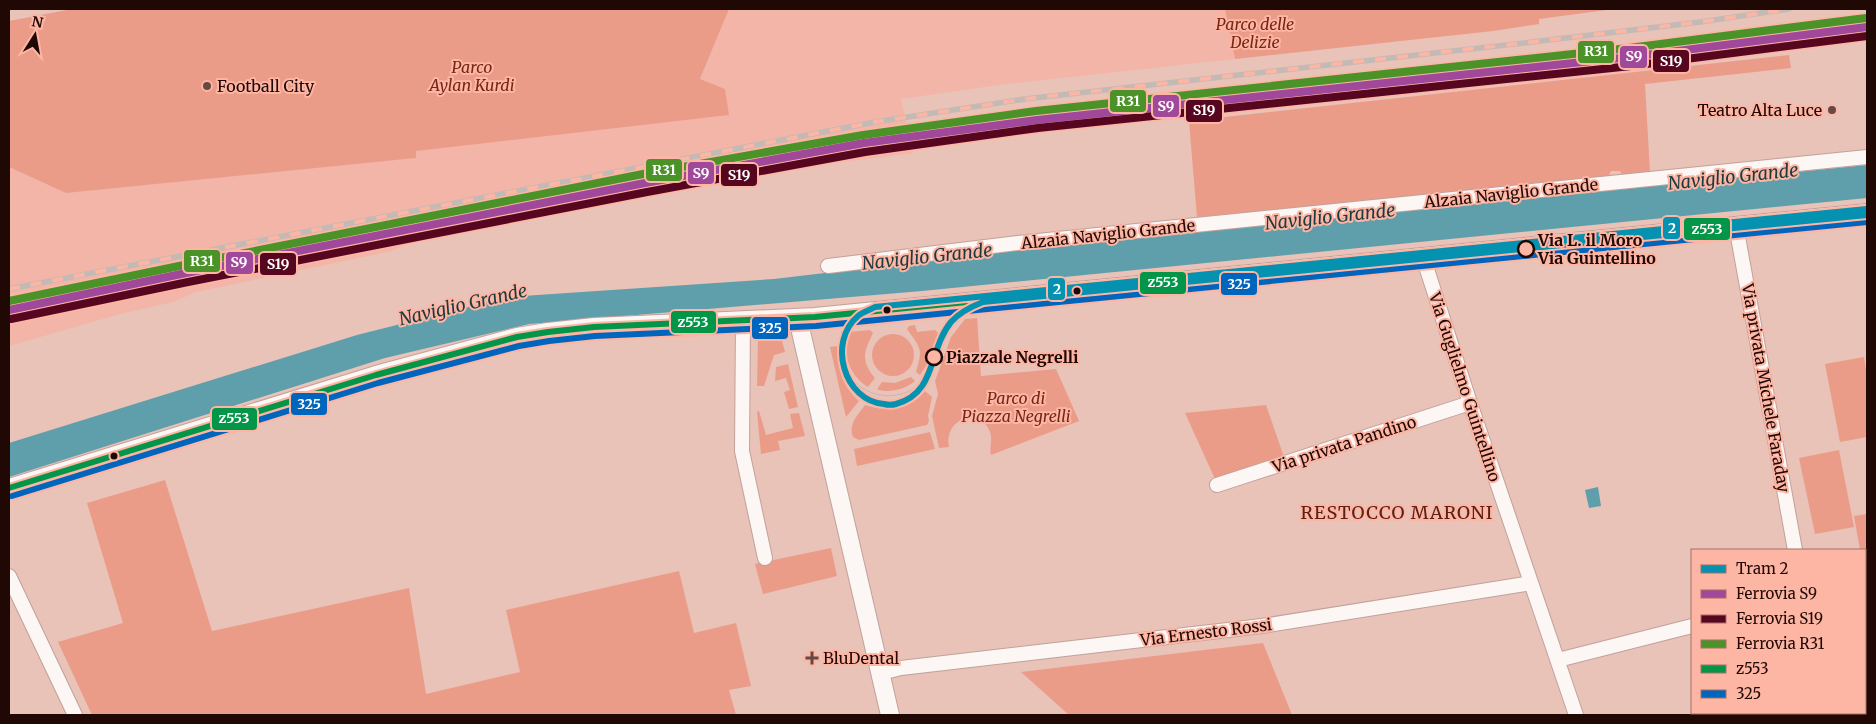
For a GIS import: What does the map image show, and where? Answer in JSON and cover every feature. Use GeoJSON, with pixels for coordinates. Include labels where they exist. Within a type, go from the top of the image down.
{"type":"FeatureCollection","features":[{"type":"Feature","properties":{"kind":"street","name":"Alzaia Naviglio Grande"},"geometry":{"type":"LineString","coordinates":[[828,266],[1037,241],[1867,157]]}},
{"type":"Feature","properties":{"kind":"street"},"geometry":{"type":"LineString","coordinates":[[9,488],[376,375],[517,337],[548,332],[594,327],[798,319],[1867,213]]}},
{"type":"Feature","properties":{"kind":"street","name":"Via privata Michele Faraday"},"geometry":{"type":"LineString","coordinates":[[1736,226],[1796,549]]}},
{"type":"Feature","properties":{"kind":"street","name":"Via Guglielmo Guintellino"},"geometry":{"type":"LineString","coordinates":[[1423,258],[1576,715]]}},
{"type":"Feature","properties":{"kind":"street"},"geometry":{"type":"LineString","coordinates":[[798,319],[890,715]]}},
{"type":"Feature","properties":{"kind":"street"},"geometry":{"type":"LineString","coordinates":[[743,321],[742,451],[765,558]]}},
{"type":"Feature","properties":{"kind":"street","name":"Via privata Pandino"},"geometry":{"type":"LineString","coordinates":[[1218,485],[1470,403]]}},
{"type":"Feature","properties":{"kind":"street"},"geometry":{"type":"LineString","coordinates":[[9,576],[75,715]]}},
{"type":"Feature","properties":{"kind":"street","name":"Via Ernesto Rossi"},"geometry":{"type":"LineString","coordinates":[[880,673],[910,667],[1262,626],[1531,583]]}},
{"type":"Feature","properties":{"kind":"street"},"geometry":{"type":"LineString","coordinates":[[1558,660],[1691,626]]}},
{"type":"Feature","properties":{"kind":"shaded area"},"geometry":{"type":"Polygon","coordinates":[[[729,9],[1225,9],[1235,59],[1006,84],[901,99],[913,153],[784,169],[416,239],[392,251],[196,292],[173,302],[120,314],[9,346],[9,167],[66,193],[416,158],[416,151],[700,80],[729,9]]]}},
{"type":"Feature","properties":{"kind":"green space","name":"Football City"},"geometry":{"type":"Polygon","coordinates":[[[72,9],[729,9],[700,79],[725,89],[729,115],[416,151],[416,158],[66,193],[9,167],[9,21],[72,9]]]}},
{"type":"Feature","properties":{"kind":"green space","name":"Parco delle Delizie"},"geometry":{"type":"Polygon","coordinates":[[[1225,9],[1614,9],[1539,19],[1539,24],[1493,31],[1235,59],[1225,9]]]}},
{"type":"Feature","properties":{"kind":"green space"},"geometry":{"type":"Polygon","coordinates":[[[1789,55],[1791,68],[1645,84],[1650,173],[1623,177],[1620,171],[1611,171],[1608,178],[1197,217],[1189,121],[1789,55]]]}},
{"type":"Feature","properties":{"kind":"green space","name":"Parco di Piazza Negrelli"},"geometry":{"type":"Polygon","coordinates":[[[977,318],[981,376],[1056,369],[1079,421],[991,455],[991,435],[985,424],[979,419],[964,419],[952,429],[949,437],[949,447],[939,448],[932,416],[938,394],[935,381],[951,337],[965,319],[977,318]]]}},
{"type":"Feature","properties":{"kind":"green space"},"geometry":{"type":"Polygon","coordinates":[[[915,325],[917,332],[935,330],[938,333],[927,364],[920,375],[916,372],[920,358],[918,345],[907,329],[909,326],[915,325]]]}},
{"type":"Feature","properties":{"kind":"green space"},"geometry":{"type":"Polygon","coordinates":[[[870,330],[873,333],[867,346],[865,361],[875,378],[868,387],[856,377],[848,363],[846,347],[850,332],[870,330]]]}},
{"type":"Feature","properties":{"kind":"green space"},"geometry":{"type":"Polygon","coordinates":[[[893,334],[908,340],[914,355],[908,370],[893,376],[878,370],[872,355],[878,340],[893,334]]]}},
{"type":"Feature","properties":{"kind":"green space"},"geometry":{"type":"Polygon","coordinates":[[[781,337],[785,352],[774,355],[764,386],[757,386],[758,339],[781,337]]]}},
{"type":"Feature","properties":{"kind":"green space"},"geometry":{"type":"Polygon","coordinates":[[[837,346],[844,382],[859,401],[846,417],[830,347],[837,346]]]}},
{"type":"Feature","properties":{"kind":"green space"},"geometry":{"type":"Polygon","coordinates":[[[1864,357],[1867,376],[1867,437],[1840,442],[1825,364],[1864,357]]]}},
{"type":"Feature","properties":{"kind":"green space"},"geometry":{"type":"Polygon","coordinates":[[[788,364],[798,407],[789,409],[784,392],[790,390],[786,378],[775,381],[776,367],[788,364]]]}},
{"type":"Feature","properties":{"kind":"green space"},"geometry":{"type":"Polygon","coordinates":[[[911,377],[915,381],[902,388],[891,391],[877,389],[882,382],[895,383],[911,377]]]}},
{"type":"Feature","properties":{"kind":"green space"},"geometry":{"type":"Polygon","coordinates":[[[925,391],[932,397],[927,425],[859,440],[853,437],[853,424],[865,405],[882,409],[898,408],[912,403],[925,391]]]}},
{"type":"Feature","properties":{"kind":"green space"},"geometry":{"type":"Polygon","coordinates":[[[1266,405],[1284,457],[1215,479],[1185,413],[1266,405]]]}},
{"type":"Feature","properties":{"kind":"green space"},"geometry":{"type":"Polygon","coordinates":[[[759,411],[766,435],[793,428],[790,414],[799,413],[805,436],[778,441],[780,450],[761,454],[757,412],[759,411]]]}},
{"type":"Feature","properties":{"kind":"green space"},"geometry":{"type":"Polygon","coordinates":[[[930,432],[935,449],[857,466],[854,449],[930,432]]]}},
{"type":"Feature","properties":{"kind":"green space"},"geometry":{"type":"Polygon","coordinates":[[[1839,450],[1854,527],[1815,534],[1799,458],[1839,450]]]}},
{"type":"Feature","properties":{"kind":"green space"},"geometry":{"type":"Polygon","coordinates":[[[165,480],[212,631],[409,588],[426,694],[520,672],[506,610],[679,571],[694,633],[736,623],[751,686],[729,690],[736,715],[92,715],[58,642],[123,623],[87,503],[165,480]]]}},
{"type":"Feature","properties":{"kind":"green space"},"geometry":{"type":"Polygon","coordinates":[[[1867,514],[1867,587],[1866,549],[1860,549],[1854,516],[1867,514]]]}},
{"type":"Feature","properties":{"kind":"green space"},"geometry":{"type":"Polygon","coordinates":[[[831,548],[837,576],[763,594],[755,564],[831,548]]]}},
{"type":"Feature","properties":{"kind":"green space"},"geometry":{"type":"Polygon","coordinates":[[[1263,643],[1292,715],[1069,715],[1021,672],[1263,643]]]}},
{"type":"Feature","properties":{"kind":"water"},"geometry":{"type":"Polygon","coordinates":[[[1867,165],[1867,198],[922,291],[529,324],[385,358],[9,477],[9,443],[357,335],[508,297],[774,279],[1087,242],[1867,165]]]}},
{"type":"Feature","properties":{"kind":"water"},"geometry":{"type":"Polygon","coordinates":[[[1598,487],[1601,506],[1589,508],[1585,490],[1598,487]]]}},
{"type":"Feature","properties":{"kind":"tram line","name":"2"},"geometry":{"type":"LineString","coordinates":[[1867,209],[875,307],[860,315],[849,327],[843,340],[844,369],[850,382],[859,393],[870,400],[893,405],[909,398],[919,390],[925,381],[938,345],[951,322],[958,315],[983,302],[1867,215]]}},
{"type":"Feature","properties":{"kind":"tram line"},"geometry":{"type":"LineString","coordinates":[[842,361],[849,375],[858,385],[870,392],[883,396],[897,395],[910,391],[921,382],[930,370]]}},
{"type":"Feature","properties":{"kind":"railway"},"geometry":{"type":"LineString","coordinates":[[9,289],[875,122],[1025,99],[1532,42],[1700,22],[1789,9]]}},
{"type":"Feature","properties":{"kind":"rail line","name":"R31"},"geometry":{"type":"LineString","coordinates":[[9,301],[643,174],[863,135],[1036,111],[1629,48],[1866,18]]}},
{"type":"Feature","properties":{"kind":"rail line","name":"S9"},"geometry":{"type":"LineString","coordinates":[[9,310],[186,273],[645,183],[864,143],[1037,120],[1630,57],[1867,27]]}},
{"type":"Feature","properties":{"kind":"rail line","name":"S19"},"geometry":{"type":"LineString","coordinates":[[11,319],[188,282],[647,192],[865,152],[1038,128],[1631,66],[1867,36]]}},
{"type":"Feature","properties":{"kind":"transit line","name":"z553"},"geometry":{"type":"LineString","coordinates":[[9,488],[376,375],[517,337],[548,332],[594,327],[815,317],[1867,213]]}},
{"type":"Feature","properties":{"kind":"transit line","name":"325"},"geometry":{"type":"LineString","coordinates":[[12,496],[378,383],[519,346],[549,341],[595,336],[816,326],[1867,222]]}},
{"type":"Feature","properties":{"kind":"place","name":"Football City"},"geometry":{"type":"Point","coordinates":[207,86]}},
{"type":"Feature","properties":{"kind":"place","name":"Teatro Alta Luce"},"geometry":{"type":"Point","coordinates":[1832,110]}},
{"type":"Feature","properties":{"kind":"place","name":"Via L. il Moro Via Guintellino"},"geometry":{"type":"Point","coordinates":[1526,249]}},
{"type":"Feature","properties":{"kind":"place","name":"Piazzale Negrelli"},"geometry":{"type":"Point","coordinates":[934,357]}},
{"type":"Feature","properties":{"kind":"place","name":"BluDental"},"geometry":{"type":"Point","coordinates":[812,658]}},
{"type":"Feature","properties":{"kind":"district","name":"RESTOCCO MARONI"},"geometry":{"type":"Point","coordinates":[1397,513]}},
{"type":"Feature","properties":{"kind":"park label","name":"Parco Aylan Kurdi"},"geometry":{"type":"Point","coordinates":[472,76]}},
{"type":"Feature","properties":{"kind":"water label","name":"Naviglio Grande"},"geometry":{"type":"Point","coordinates":[1733,177]}},
{"type":"Feature","properties":{"kind":"water label","name":"Naviglio Grande"},"geometry":{"type":"Point","coordinates":[1330,217]}},
{"type":"Feature","properties":{"kind":"water label","name":"Naviglio Grande"},"geometry":{"type":"Point","coordinates":[927,257]}},
{"type":"Feature","properties":{"kind":"water label","name":"Naviglio Grande"},"geometry":{"type":"Point","coordinates":[463,305]}}]}
